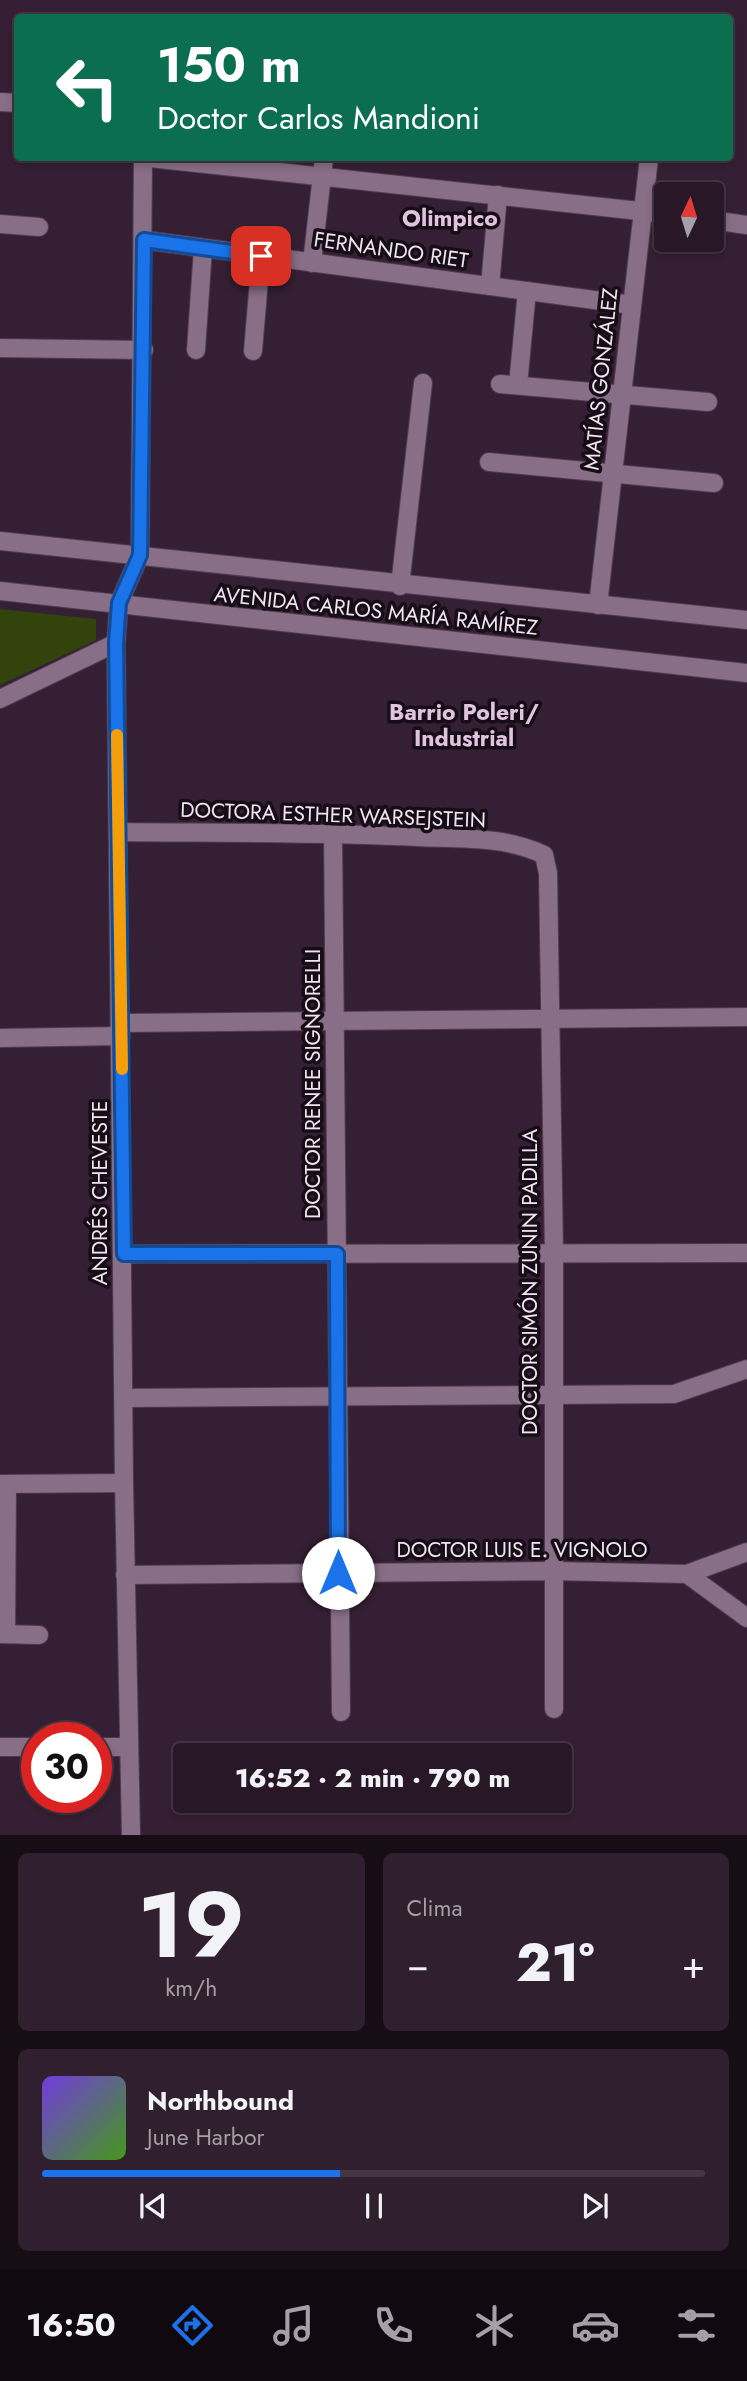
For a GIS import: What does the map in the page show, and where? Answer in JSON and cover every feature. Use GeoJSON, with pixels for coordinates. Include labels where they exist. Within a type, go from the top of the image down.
{"type":"FeatureCollection","features":[{"type":"Feature","properties":{"kind":"street"},"geometry":{"type":"LineString","coordinates":[[140,555],[144,350],[143,161]]}},
{"type":"Feature","properties":{"kind":"street"},"geometry":{"type":"LineString","coordinates":[[179,161],[654,212]]}},
{"type":"Feature","properties":{"kind":"street"},"geometry":{"type":"LineString","coordinates":[[312,263],[324,161]]}},
{"type":"Feature","properties":{"kind":"street","name":"MATÍAS GONZÁLEZ"},"geometry":{"type":"LineString","coordinates":[[598,606],[649,161]]}},
{"type":"Feature","properties":{"kind":"street"},"geometry":{"type":"LineString","coordinates":[[490,286],[498,195]]}},
{"type":"Feature","properties":{"kind":"street"},"geometry":{"type":"LineString","coordinates":[[724,222],[747,225]]}},
{"type":"Feature","properties":{"kind":"street"},"geometry":{"type":"LineString","coordinates":[[0,224],[39,227]]}},
{"type":"Feature","properties":{"kind":"street","name":"FERNANDO RIET"},"geometry":{"type":"LineString","coordinates":[[144,240],[632,305]]}},
{"type":"Feature","properties":{"kind":"street"},"geometry":{"type":"LineString","coordinates":[[196,350],[202,248]]}},
{"type":"Feature","properties":{"kind":"street"},"geometry":{"type":"LineString","coordinates":[[253,351],[261,256]]}},
{"type":"Feature","properties":{"kind":"street"},"geometry":{"type":"LineString","coordinates":[[527,291],[509,385],[708,402]]}},
{"type":"Feature","properties":{"kind":"street"},"geometry":{"type":"LineString","coordinates":[[0,348],[144,350]]}},
{"type":"Feature","properties":{"kind":"street"},"geometry":{"type":"LineString","coordinates":[[400,586],[423,383]]}},
{"type":"Feature","properties":{"kind":"street"},"geometry":{"type":"LineString","coordinates":[[489,462],[714,483]]}},
{"type":"Feature","properties":{"kind":"street","name":"AVENIDA CARLOS MARÍA RAMÍREZ"},"geometry":{"type":"LineString","coordinates":[[0,541],[400,586],[747,620]]}},
{"type":"Feature","properties":{"kind":"street","name":"ANDRÉS CHEVESTE"},"geometry":{"type":"LineString","coordinates":[[131,1835],[125,1575],[116,643],[119,603],[140,555]]}},
{"type":"Feature","properties":{"kind":"street","name":"AVENIDA CARLOS MARÍA RAMÍREZ"},"geometry":{"type":"LineString","coordinates":[[0,591],[747,673]]}},
{"type":"Feature","properties":{"kind":"street"},"geometry":{"type":"LineString","coordinates":[[0,699],[116,643]]}},
{"type":"Feature","properties":{"kind":"street","name":"DOCTORA ESTHER WARSEJSTEIN"},"geometry":{"type":"LineString","coordinates":[[118,832],[333,833],[522,844],[544,855]]}},
{"type":"Feature","properties":{"kind":"street","name":"DOCTOR RENEE SIGNORELLI"},"geometry":{"type":"LineString","coordinates":[[333,833],[341,1712]]}},
{"type":"Feature","properties":{"kind":"street","name":"DOCTOR SIMÓN ZUNIN PADILLA"},"geometry":{"type":"LineString","coordinates":[[544,855],[548,873],[554,1253],[554,1709]]}},
{"type":"Feature","properties":{"kind":"street"},"geometry":{"type":"LineString","coordinates":[[0,1038],[335,1021],[747,1017]]}},
{"type":"Feature","properties":{"kind":"street"},"geometry":{"type":"LineString","coordinates":[[124,1254],[747,1253]]}},
{"type":"Feature","properties":{"kind":"street"},"geometry":{"type":"LineString","coordinates":[[124,1398],[674,1394],[747,1369]]}},
{"type":"Feature","properties":{"kind":"street"},"geometry":{"type":"LineString","coordinates":[[39,1635],[3,1634],[4,1484],[124,1483]]}},
{"type":"Feature","properties":{"kind":"street","name":"DOCTOR LUIS E. VIGNOLO"},"geometry":{"type":"LineString","coordinates":[[125,1575],[553,1571],[687,1574],[747,1552]]}},
{"type":"Feature","properties":{"kind":"street"},"geometry":{"type":"LineString","coordinates":[[687,1574],[747,1618]]}},
{"type":"Feature","properties":{"kind":"street"},"geometry":{"type":"LineString","coordinates":[[0,1747],[21,1747]]}},
{"type":"Feature","properties":{"kind":"street"},"geometry":{"type":"LineString","coordinates":[[112,1747],[129,1747]]}},
{"type":"Feature","properties":{"kind":"green space"},"geometry":{"type":"Polygon","coordinates":[[[0,609],[96,619],[96,640],[0,685],[0,609]]]}},
{"type":"Feature","properties":{"kind":"slow traffic"},"geometry":{"type":"LineString","coordinates":[[117,735],[122,1069]]}},
{"type":"Feature","properties":{"kind":"district","name":"Olimpico"},"geometry":{"type":"Point","coordinates":[450,218]}},
{"type":"Feature","properties":{"kind":"district","name":"Barrio Poleri/ Industrial"},"geometry":{"type":"Point","coordinates":[464,725]}},
{"type":"Feature","properties":{"kind":"route"},"geometry":{"type":"LineString","coordinates":[[261,256],[144,240],[140,555],[119,603],[116,643],[124,1254],[337,1254],[338,1573]]}}]}
